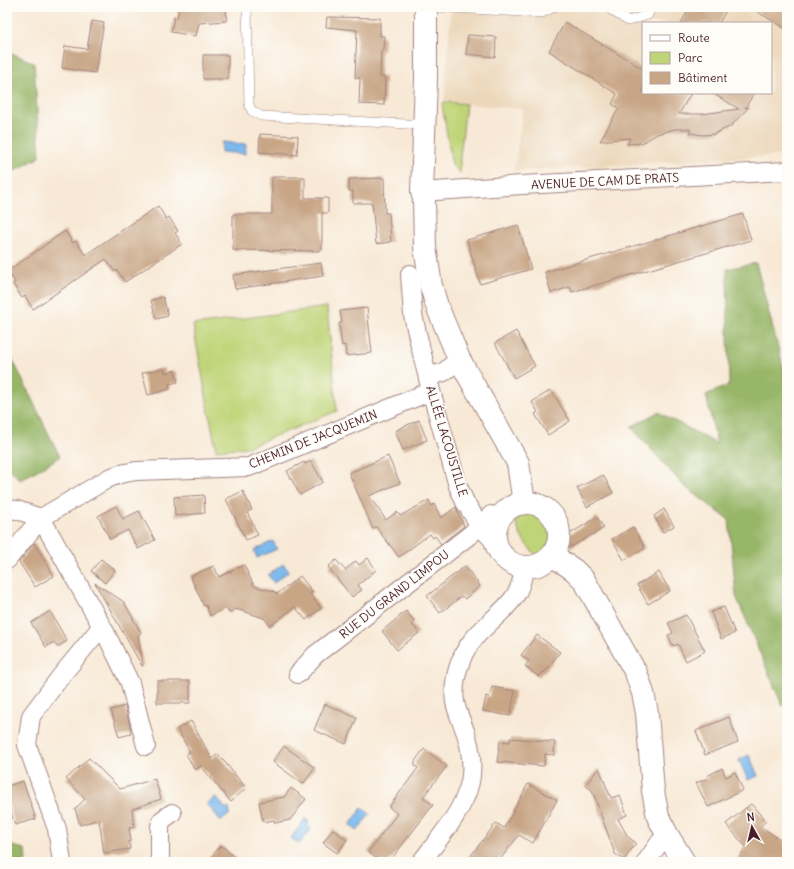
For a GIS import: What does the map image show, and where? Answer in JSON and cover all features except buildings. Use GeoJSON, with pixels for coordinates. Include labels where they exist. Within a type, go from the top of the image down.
{"type":"FeatureCollection","features":[{"type":"Feature","properties":{"kind":"main road"},"geometry":{"type":"LineString","coordinates":[[426,7],[426,79],[422,192],[424,199],[425,247],[431,286],[444,324],[459,359],[518,463],[524,503]]}},
{"type":"Feature","properties":{"kind":"main road"},"geometry":{"type":"LineString","coordinates":[[524,503],[534,503],[544,508],[552,515],[558,524],[559,535],[557,546],[552,555],[544,562],[534,566],[524,567],[514,565],[506,560],[499,552],[494,534],[496,525],[491,519],[515,505],[524,503]]}},
{"type":"Feature","properties":{"kind":"main road"},"geometry":{"type":"LineString","coordinates":[[552,555],[574,570],[584,580],[636,673],[644,693],[653,791],[658,817],[684,862]]}},
{"type":"Feature","properties":{"kind":"street","name":"AVENUE DE CAM DE PRATS"},"geometry":{"type":"LineString","coordinates":[[422,192],[515,185],[787,171]]}},
{"type":"Feature","properties":{"kind":"street","name":"ALLÉE LACOUSTILLE"},"geometry":{"type":"LineString","coordinates":[[410,274],[413,315],[429,384],[458,486],[467,505],[491,519]]}},
{"type":"Feature","properties":{"kind":"street","name":"ALLÉE LACOUSTILLE"},"geometry":{"type":"LineString","coordinates":[[429,384],[459,359]]}},
{"type":"Feature","properties":{"kind":"street","name":"CHEMIN DE JACQUEMIN"},"geometry":{"type":"LineString","coordinates":[[7,560],[41,518],[109,478],[136,471],[249,467],[429,384]]}},
{"type":"Feature","properties":{"kind":"street"},"geometry":{"type":"LineString","coordinates":[[7,509],[17,510],[41,518],[102,626],[130,683],[146,746]]}},
{"type":"Feature","properties":{"kind":"street","name":"RUE DU GRAND LIMPOU"},"geometry":{"type":"LineString","coordinates":[[298,674],[315,655],[491,519]]}},
{"type":"Feature","properties":{"kind":"street"},"geometry":{"type":"LineString","coordinates":[[421,862],[460,808],[467,795],[470,781],[470,749],[456,703],[454,690],[462,656],[471,642],[515,597],[521,584],[524,567]]}},
{"type":"Feature","properties":{"kind":"street"},"geometry":{"type":"LineString","coordinates":[[62,862],[57,829],[27,744],[31,716],[61,676],[102,626]]}},
{"type":"Feature","properties":{"kind":"street"},"geometry":{"type":"LineString","coordinates":[[160,862],[160,826],[162,820],[172,813]]}},
{"type":"Feature","properties":{"kind":"street"},"geometry":{"type":"LineString","coordinates":[[646,862],[660,842],[668,836]]}},
{"type":"Feature","properties":{"kind":"lane"},"geometry":{"type":"LineString","coordinates":[[247,7],[248,105],[252,111],[261,116],[424,125]]}},
{"type":"Feature","properties":{"kind":"lane"},"geometry":{"type":"LineString","coordinates":[[437,7],[542,13],[554,7]]}},
{"type":"Feature","properties":{"kind":"lane"},"geometry":{"type":"LineString","coordinates":[[611,7],[611,10],[628,21],[648,15],[651,7]]}},
{"type":"Feature","properties":{"kind":"shaded area"},"geometry":{"type":"Polygon","coordinates":[[[451,7],[787,7],[787,155],[514,171],[523,109],[444,102],[451,7]]]}},
{"type":"Feature","properties":{"kind":"green space"},"geometry":{"type":"Polygon","coordinates":[[[7,51],[34,63],[40,157],[7,175],[7,51]]]}},
{"type":"Feature","properties":{"kind":"green space"},"geometry":{"type":"Polygon","coordinates":[[[444,102],[466,104],[460,157],[460,173],[452,165],[442,104],[444,102]]]}},
{"type":"Feature","properties":{"kind":"green space"},"geometry":{"type":"Polygon","coordinates":[[[756,263],[787,382],[787,708],[782,705],[736,596],[729,520],[683,485],[631,427],[658,412],[717,444],[706,395],[729,385],[727,269],[756,263]]]}},
{"type":"Feature","properties":{"kind":"green space"},"geometry":{"type":"Polygon","coordinates":[[[327,307],[337,411],[248,447],[216,450],[193,325],[327,307]]]}},
{"type":"Feature","properties":{"kind":"green space"},"geometry":{"type":"Polygon","coordinates":[[[7,348],[60,457],[20,480],[7,466],[7,348]]]}},
{"type":"Feature","properties":{"kind":"green space"},"geometry":{"type":"Polygon","coordinates":[[[525,510],[534,511],[542,515],[550,528],[551,536],[549,543],[545,550],[537,556],[525,542],[517,526],[515,514],[525,510]]]}},
{"type":"Feature","properties":{"kind":"green space"},"geometry":{"type":"Polygon","coordinates":[[[7,845],[25,849],[26,862],[7,862],[7,845]]]}},
{"type":"Feature","properties":{"kind":"water"},"geometry":{"type":"Polygon","coordinates":[[[222,142],[246,144],[245,154],[221,152],[222,142]]]}},
{"type":"Feature","properties":{"kind":"water"},"geometry":{"type":"Polygon","coordinates":[[[273,541],[277,549],[257,558],[254,550],[273,541]]]}},
{"type":"Feature","properties":{"kind":"water"},"geometry":{"type":"Polygon","coordinates":[[[283,564],[289,571],[274,583],[268,575],[283,564]]]}},
{"type":"Feature","properties":{"kind":"water"},"geometry":{"type":"Polygon","coordinates":[[[749,755],[758,776],[748,780],[739,760],[749,755]]]}},
{"type":"Feature","properties":{"kind":"water"},"geometry":{"type":"Polygon","coordinates":[[[216,797],[225,808],[229,808],[230,814],[221,821],[207,804],[216,797]]]}},
{"type":"Feature","properties":{"kind":"water"},"geometry":{"type":"Polygon","coordinates":[[[362,808],[370,814],[357,831],[350,825],[362,808]]]}},
{"type":"Feature","properties":{"kind":"water"},"geometry":{"type":"Polygon","coordinates":[[[305,819],[309,822],[307,826],[311,829],[299,844],[291,838],[305,819]]]}}]}
